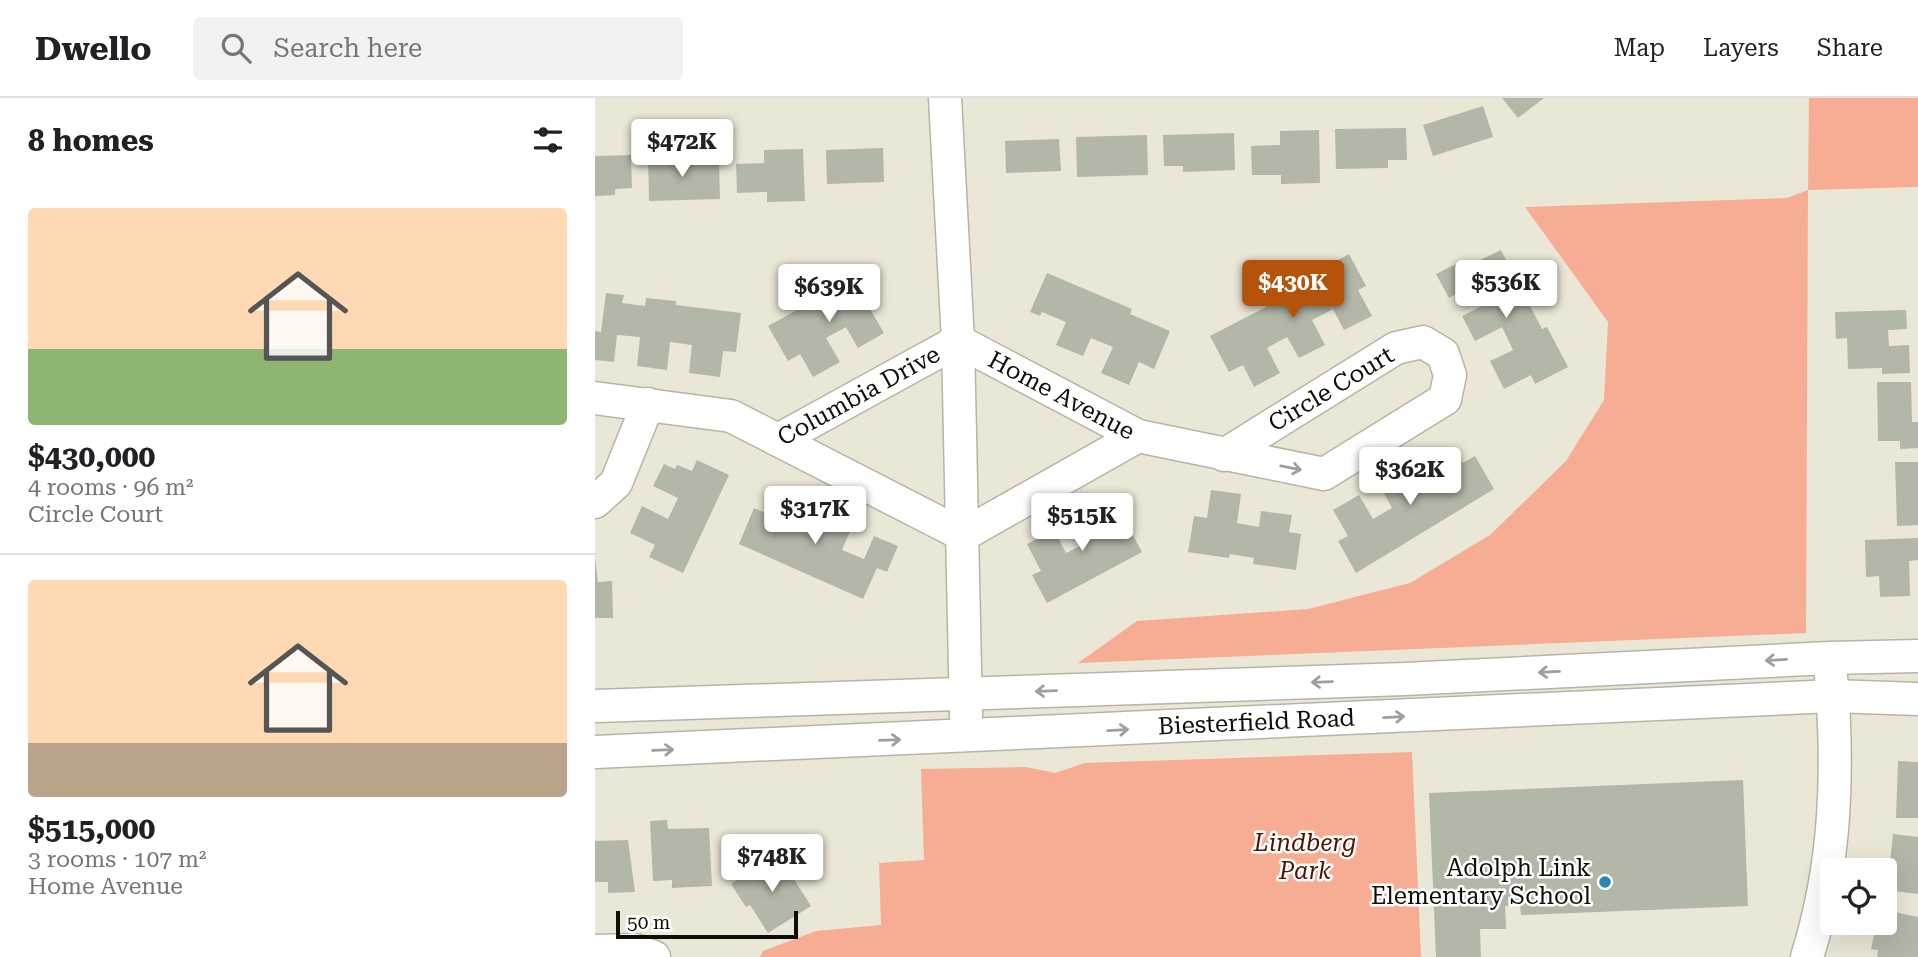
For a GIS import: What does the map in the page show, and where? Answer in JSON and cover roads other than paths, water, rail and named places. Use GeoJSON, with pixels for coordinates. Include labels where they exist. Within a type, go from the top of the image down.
{"type":"FeatureCollection","features":[{"type":"Feature","properties":{"kind":"street","name":"Home Avenue"},"geometry":{"type":"LineString","coordinates":[[945,98],[958,341],[966,737]]}},
{"type":"Feature","properties":{"kind":"street","name":"Home Avenue"},"geometry":{"type":"LineString","coordinates":[[958,341],[1137,436]]}},
{"type":"Feature","properties":{"kind":"street","name":"Columbia Drive"},"geometry":{"type":"LineString","coordinates":[[595,398],[731,416],[778,440],[958,341]]}},
{"type":"Feature","properties":{"kind":"street","name":"Circle Court"},"geometry":{"type":"LineString","coordinates":[[1137,436],[1224,455],[1324,474],[1445,399],[1450,375],[1443,354],[1423,342],[1396,348],[1224,455]]}},
{"type":"Feature","properties":{"kind":"street"},"geometry":{"type":"LineString","coordinates":[[595,502],[616,483],[648,404]]}},
{"type":"Feature","properties":{"kind":"street","name":"Home Avenue"},"geometry":{"type":"LineString","coordinates":[[963,535],[1137,436]]}},
{"type":"Feature","properties":{"kind":"street"},"geometry":{"type":"LineString","coordinates":[[778,440],[963,535]]}},
{"type":"Feature","properties":{"kind":"street","name":"Biesterfield Road"},"geometry":{"type":"LineString","coordinates":[[595,706],[1405,679],[1918,656]]}},
{"type":"Feature","properties":{"kind":"street"},"geometry":{"type":"LineString","coordinates":[[1807,957],[1825,886],[1833,833],[1836,766],[1830,658]]}},
{"type":"Feature","properties":{"kind":"street","name":"Biesterfield Road"},"geometry":{"type":"LineString","coordinates":[[595,752],[1833,696],[1918,699]]}},
{"type":"Feature","properties":{"kind":"street"},"geometry":{"type":"LineString","coordinates":[[595,951],[635,950],[654,957]]}},
{"type":"Feature","properties":{"kind":"place","name":"Adolph Link Elementary School"},"geometry":{"type":"Point","coordinates":[1605,882]}},
{"type":"Feature","properties":{"kind":"park label","name":"Lindberg Park"},"geometry":{"type":"Point","coordinates":[1305,857]}}]}
